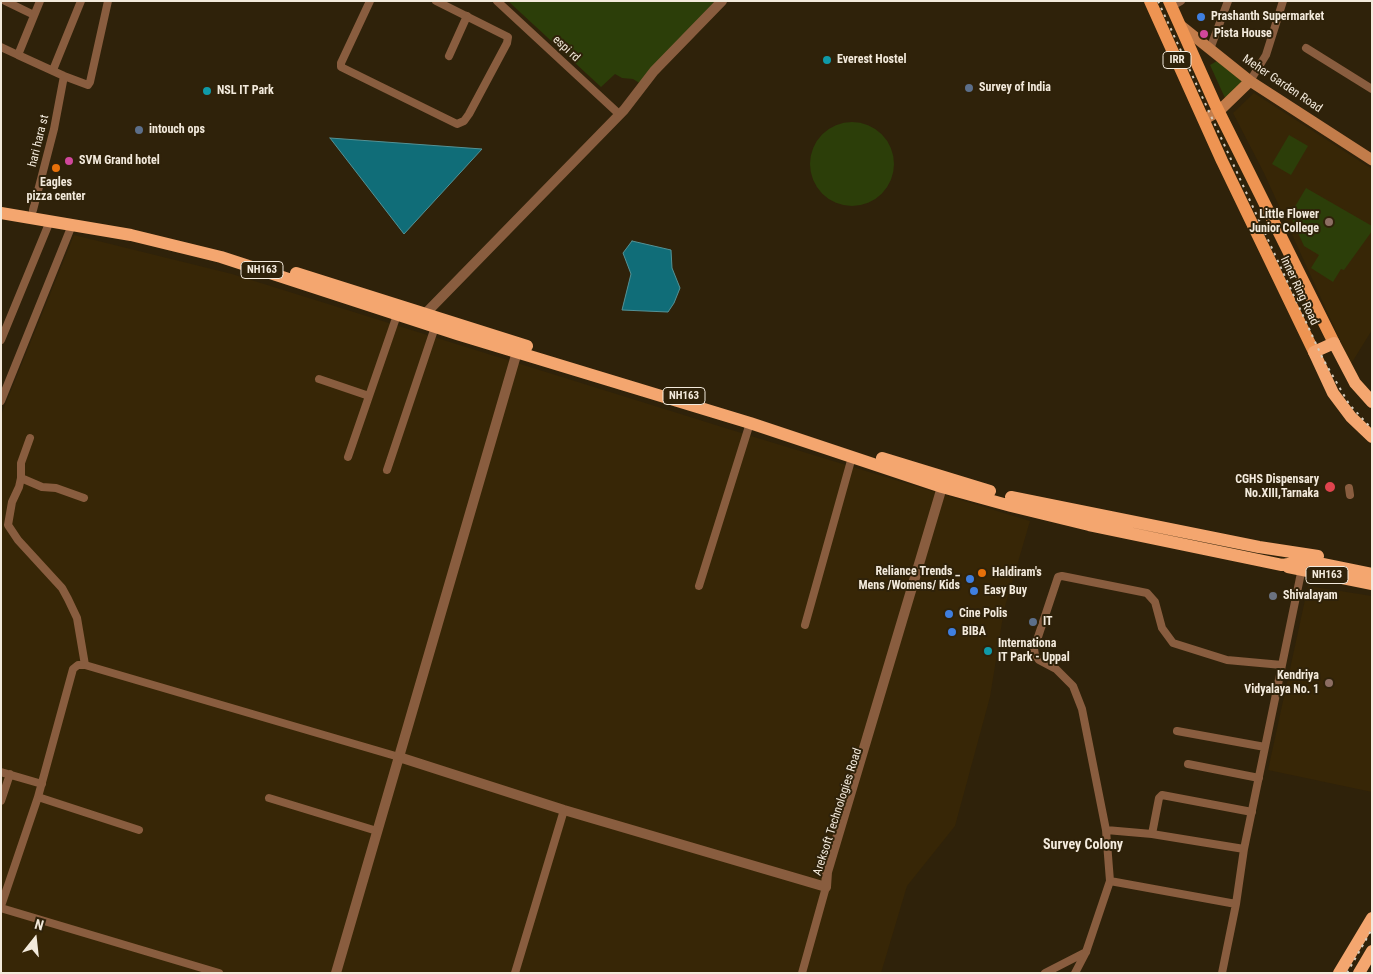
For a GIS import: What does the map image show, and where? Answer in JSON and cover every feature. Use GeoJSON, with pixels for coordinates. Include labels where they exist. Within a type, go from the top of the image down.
{"type":"FeatureCollection","features":[{"type":"Feature","properties":{"kind":"highway","name":"NH163"},"geometry":{"type":"LineString","coordinates":[[1,206],[33,210],[132,232],[221,257],[397,316],[422,319],[435,327],[518,348],[945,488],[1089,524],[1282,565],[1302,566],[1372,584]]}},
{"type":"Feature","properties":{"kind":"highway","name":"NH163"},"geometry":{"type":"LineString","coordinates":[[1,213],[72,225],[175,237],[241,255],[422,319],[950,480],[1016,498],[1259,547],[1306,553],[1372,567]]}},
{"type":"Feature","properties":{"kind":"highway"},"geometry":{"type":"LineString","coordinates":[[1314,352],[1334,343]]}},
{"type":"Feature","properties":{"kind":"highway","name":"Inner Ring Road"},"geometry":{"type":"LineString","coordinates":[[1334,343],[1355,383],[1372,402]]}},
{"type":"Feature","properties":{"kind":"highway","name":"Inner Ring Road"},"geometry":{"type":"LineString","coordinates":[[1314,352],[1333,393],[1351,417],[1371,438]]}},
{"type":"Feature","properties":{"kind":"highway","name":"NH163"},"geometry":{"type":"LineString","coordinates":[[1302,566],[1308,561],[1372,574]]}},
{"type":"Feature","properties":{"kind":"highway"},"geometry":{"type":"LineString","coordinates":[[1339,973],[1372,918]]}},
{"type":"Feature","properties":{"kind":"highway"},"geometry":{"type":"LineString","coordinates":[[1359,973],[1372,951]]}},
{"type":"Feature","properties":{"kind":"main road","name":"IRR"},"geometry":{"type":"LineString","coordinates":[[1150,1],[1204,119]]}},
{"type":"Feature","properties":{"kind":"main road","name":"IRR"},"geometry":{"type":"LineString","coordinates":[[1174,3],[1180,25],[1219,111]]}},
{"type":"Feature","properties":{"kind":"main road","name":"Meher Garden Road"},"geometry":{"type":"LineString","coordinates":[[1180,25],[1250,81],[1372,160]]}},
{"type":"Feature","properties":{"kind":"main road"},"geometry":{"type":"LineString","coordinates":[[1204,119],[1219,111],[1250,81]]}},
{"type":"Feature","properties":{"kind":"main road","name":"Inner Ring Road"},"geometry":{"type":"LineString","coordinates":[[1219,111],[1334,343]]}},
{"type":"Feature","properties":{"kind":"main road","name":"Inner Ring Road"},"geometry":{"type":"LineString","coordinates":[[1204,119],[1222,161],[1314,352]]}},
{"type":"Feature","properties":{"kind":"street"},"geometry":{"type":"LineString","coordinates":[[18,55],[40,1]]}},
{"type":"Feature","properties":{"kind":"street"},"geometry":{"type":"LineString","coordinates":[[53,70],[81,1]]}},
{"type":"Feature","properties":{"kind":"street"},"geometry":{"type":"LineString","coordinates":[[1,47],[64,76],[86,85],[89,84],[108,1]]}},
{"type":"Feature","properties":{"kind":"street"},"geometry":{"type":"LineString","coordinates":[[370,1],[341,63],[341,67],[458,124],[464,121],[469,114],[507,43],[508,37],[436,1]]}},
{"type":"Feature","properties":{"kind":"street","name":"espi rd"},"geometry":{"type":"LineString","coordinates":[[497,1],[619,114]]}},
{"type":"Feature","properties":{"kind":"street"},"geometry":{"type":"LineString","coordinates":[[422,319],[619,114],[654,70],[722,1]]}},
{"type":"Feature","properties":{"kind":"street"},"geometry":{"type":"LineString","coordinates":[[648,79],[658,75],[731,1]]}},
{"type":"Feature","properties":{"kind":"street"},"geometry":{"type":"LineString","coordinates":[[1210,49],[1228,1]]}},
{"type":"Feature","properties":{"kind":"street"},"geometry":{"type":"LineString","coordinates":[[1250,81],[1266,56],[1283,1]]}},
{"type":"Feature","properties":{"kind":"street"},"geometry":{"type":"LineString","coordinates":[[8,2],[34,15]]}},
{"type":"Feature","properties":{"kind":"street"},"geometry":{"type":"LineString","coordinates":[[450,56],[467,16]]}},
{"type":"Feature","properties":{"kind":"street"},"geometry":{"type":"LineString","coordinates":[[1306,48],[1372,88]]}},
{"type":"Feature","properties":{"kind":"street","name":"hari hara st"},"geometry":{"type":"LineString","coordinates":[[33,210],[54,129],[64,76]]}},
{"type":"Feature","properties":{"kind":"street"},"geometry":{"type":"LineString","coordinates":[[1,340],[50,221]]}},
{"type":"Feature","properties":{"kind":"street"},"geometry":{"type":"LineString","coordinates":[[1,401],[72,225]]}},
{"type":"Feature","properties":{"kind":"street"},"geometry":{"type":"LineString","coordinates":[[348,457],[397,316]]}},
{"type":"Feature","properties":{"kind":"street"},"geometry":{"type":"LineString","coordinates":[[387,470],[435,327]]}},
{"type":"Feature","properties":{"kind":"street"},"geometry":{"type":"LineString","coordinates":[[336,973],[518,348]]}},
{"type":"Feature","properties":{"kind":"street"},"geometry":{"type":"LineString","coordinates":[[319,379],[369,396]]}},
{"type":"Feature","properties":{"kind":"street"},"geometry":{"type":"LineString","coordinates":[[699,586],[750,423]]}},
{"type":"Feature","properties":{"kind":"street"},"geometry":{"type":"LineString","coordinates":[[30,438],[21,463],[21,478],[9,513],[9,528],[62,588],[77,618],[85,665]]}},
{"type":"Feature","properties":{"kind":"street"},"geometry":{"type":"LineString","coordinates":[[805,625],[852,457]]}},
{"type":"Feature","properties":{"kind":"street"},"geometry":{"type":"LineString","coordinates":[[21,478],[42,487],[56,488],[84,498]]}},
{"type":"Feature","properties":{"kind":"street","name":"Areksoft Technologies Road"},"geometry":{"type":"LineString","coordinates":[[826,887],[827,872],[889,678],[945,488]]}},
{"type":"Feature","properties":{"kind":"street"},"geometry":{"type":"LineString","coordinates":[[1222,973],[1236,904],[1244,849],[1302,566]]}},
{"type":"Feature","properties":{"kind":"street"},"geometry":{"type":"LineString","coordinates":[[1075,973],[1086,952],[1110,881],[1106,830],[1082,709],[1073,686],[1056,669],[1039,660],[1035,655],[1034,649],[1058,577],[1062,576],[1148,593],[1155,602],[1162,628],[1172,643],[1227,660],[1282,665]]}},
{"type":"Feature","properties":{"kind":"street"},"geometry":{"type":"LineString","coordinates":[[219,973],[1,907],[42,784],[73,669],[78,665],[85,665],[399,756],[564,810],[826,887],[802,973]]}},
{"type":"Feature","properties":{"kind":"street"},"geometry":{"type":"LineString","coordinates":[[1177,731],[1265,748]]}},
{"type":"Feature","properties":{"kind":"street"},"geometry":{"type":"LineString","coordinates":[[1188,764],[1259,778]]}},
{"type":"Feature","properties":{"kind":"street"},"geometry":{"type":"LineString","coordinates":[[1,772],[42,784]]}},
{"type":"Feature","properties":{"kind":"street"},"geometry":{"type":"LineString","coordinates":[[1,801],[10,774]]}},
{"type":"Feature","properties":{"kind":"street"},"geometry":{"type":"LineString","coordinates":[[1152,834],[1159,798],[1162,795],[1252,812]]}},
{"type":"Feature","properties":{"kind":"street"},"geometry":{"type":"LineString","coordinates":[[38,797],[138,830]]}},
{"type":"Feature","properties":{"kind":"street"},"geometry":{"type":"LineString","coordinates":[[269,798],[377,832]]}},
{"type":"Feature","properties":{"kind":"street"},"geometry":{"type":"LineString","coordinates":[[515,973],[564,810]]}},
{"type":"Feature","properties":{"kind":"street"},"geometry":{"type":"LineString","coordinates":[[1106,830],[1152,834],[1244,849]]}},
{"type":"Feature","properties":{"kind":"street"},"geometry":{"type":"LineString","coordinates":[[1110,881],[1236,904]]}},
{"type":"Feature","properties":{"kind":"street"},"geometry":{"type":"LineString","coordinates":[[1045,973],[1086,952]]}},
{"type":"Feature","properties":{"kind":"shaded area","name":"Little Flower Junior College"},"geometry":{"type":"Polygon","coordinates":[[[1254,93],[1372,169],[1372,330],[1351,364],[1264,173],[1233,113],[1254,93]]]}},
{"type":"Feature","properties":{"kind":"shaded area"},"geometry":{"type":"Polygon","coordinates":[[[74,235],[232,274],[1030,521],[1004,610],[990,697],[955,826],[907,886],[881,973],[1,973],[1,415],[74,235]]]}},
{"type":"Feature","properties":{"kind":"shaded area","name":"Kendriya Vidyalaya No. 1"},"geometry":{"type":"Polygon","coordinates":[[[1308,586],[1372,596],[1372,792],[1268,770],[1308,586]]]}},
{"type":"Feature","properties":{"kind":"green space"},"geometry":{"type":"Polygon","coordinates":[[[508,1],[715,1],[641,84],[633,79],[622,78],[615,74],[601,87],[508,1]]]}},
{"type":"Feature","properties":{"kind":"green space"},"geometry":{"type":"Polygon","coordinates":[[[1217,61],[1246,83],[1225,98],[1210,65],[1217,61]]]}},
{"type":"Feature","properties":{"kind":"green space"},"geometry":{"type":"Polygon","coordinates":[[[852,122],[868,125],[882,134],[891,148],[894,164],[891,180],[882,194],[868,203],[852,206],[836,203],[822,194],[813,180],[810,164],[813,148],[822,134],[836,125],[852,122]]]}},
{"type":"Feature","properties":{"kind":"green space"},"geometry":{"type":"Polygon","coordinates":[[[1289,135],[1308,146],[1291,175],[1272,164],[1289,135]]]}},
{"type":"Feature","properties":{"kind":"green space"},"geometry":{"type":"Polygon","coordinates":[[[1306,188],[1372,226],[1372,231],[1344,270],[1341,269],[1333,282],[1311,268],[1319,255],[1304,246],[1290,215],[1306,188]]]}},
{"type":"Feature","properties":{"kind":"water"},"geometry":{"type":"Polygon","coordinates":[[[330,138],[482,149],[404,234],[330,138]]]}},
{"type":"Feature","properties":{"kind":"water"},"geometry":{"type":"Polygon","coordinates":[[[632,241],[671,250],[672,268],[680,288],[668,312],[622,310],[631,274],[623,253],[632,241]]]}},
{"type":"Feature","properties":{"kind":"railway"},"geometry":{"type":"LineString","coordinates":[[1158,1],[1323,359],[1349,404],[1372,429]]}},
{"type":"Feature","properties":{"kind":"railway"},"geometry":{"type":"LineString","coordinates":[[1347,973],[1372,929]]}},
{"type":"Feature","properties":{"kind":"place","name":"Prashanth Supermarket"},"geometry":{"type":"Point","coordinates":[1201,17]}},
{"type":"Feature","properties":{"kind":"place","name":"Pista House"},"geometry":{"type":"Point","coordinates":[1204,34]}},
{"type":"Feature","properties":{"kind":"place","name":"Everest Hostel"},"geometry":{"type":"Point","coordinates":[827,60]}},
{"type":"Feature","properties":{"kind":"place","name":"Survey of India"},"geometry":{"type":"Point","coordinates":[969,88]}},
{"type":"Feature","properties":{"kind":"place","name":"NSL IT Park"},"geometry":{"type":"Point","coordinates":[207,91]}},
{"type":"Feature","properties":{"kind":"place","name":"intouch ops"},"geometry":{"type":"Point","coordinates":[139,130]}},
{"type":"Feature","properties":{"kind":"place","name":"SVM Grand hotel"},"geometry":{"type":"Point","coordinates":[69,161]}},
{"type":"Feature","properties":{"kind":"place","name":"Eagles pizza center"},"geometry":{"type":"Point","coordinates":[56,168]}},
{"type":"Feature","properties":{"kind":"place","name":"Little Flower Junior College"},"geometry":{"type":"Point","coordinates":[1329,222]}},
{"type":"Feature","properties":{"kind":"place","name":"CGHS Dispensary No.XIII,Tarnaka"},"geometry":{"type":"Point","coordinates":[1330,487]}},
{"type":"Feature","properties":{"kind":"place","name":"Haldiram's"},"geometry":{"type":"Point","coordinates":[982,573]}},
{"type":"Feature","properties":{"kind":"place","name":"Reliance Trends _ Mens /Womens/ Kids"},"geometry":{"type":"Point","coordinates":[970,579]}},
{"type":"Feature","properties":{"kind":"place","name":"Easy Buy"},"geometry":{"type":"Point","coordinates":[974,591]}},
{"type":"Feature","properties":{"kind":"place","name":"Shivalayam"},"geometry":{"type":"Point","coordinates":[1273,596]}},
{"type":"Feature","properties":{"kind":"place","name":"Cine Polis"},"geometry":{"type":"Point","coordinates":[949,614]}},
{"type":"Feature","properties":{"kind":"place","name":"IT"},"geometry":{"type":"Point","coordinates":[1033,622]}},
{"type":"Feature","properties":{"kind":"place","name":"BIBA"},"geometry":{"type":"Point","coordinates":[952,632]}},
{"type":"Feature","properties":{"kind":"place","name":"Internationa IT Park - Uppal"},"geometry":{"type":"Point","coordinates":[988,651]}},
{"type":"Feature","properties":{"kind":"place","name":"Kendriya Vidyalaya No. 1"},"geometry":{"type":"Point","coordinates":[1329,683]}},
{"type":"Feature","properties":{"kind":"district","name":"Survey Colony"},"geometry":{"type":"Point","coordinates":[1083,845]}}]}
